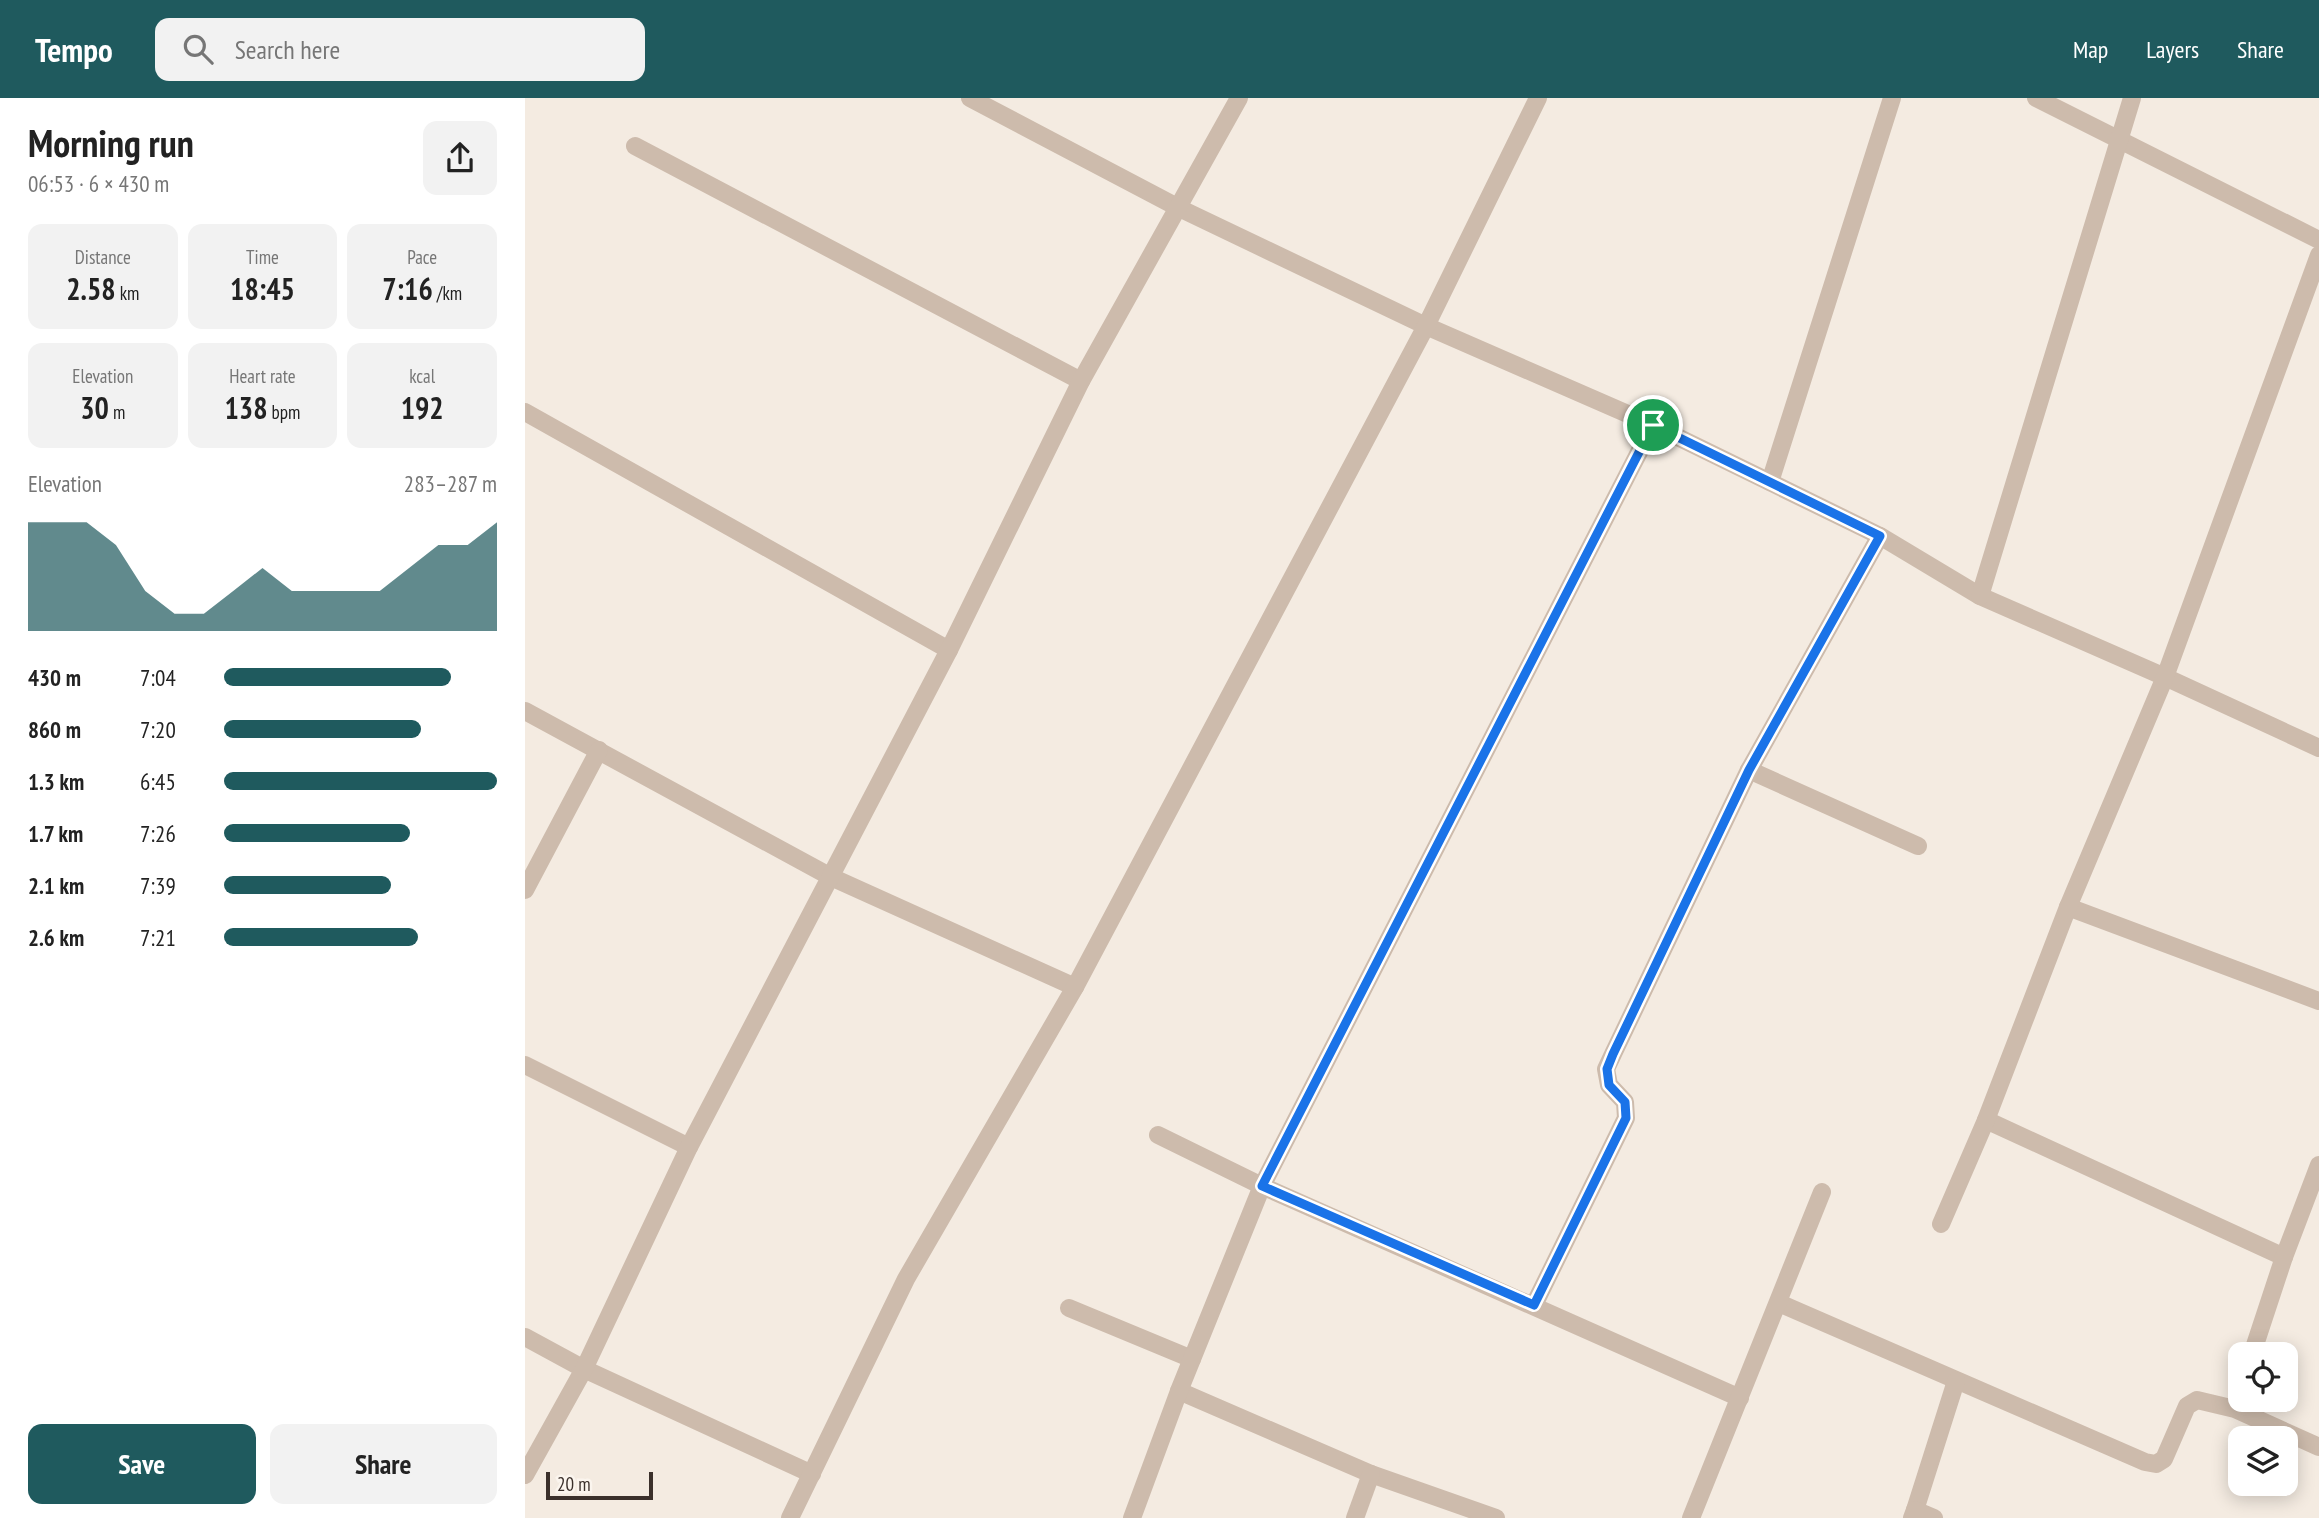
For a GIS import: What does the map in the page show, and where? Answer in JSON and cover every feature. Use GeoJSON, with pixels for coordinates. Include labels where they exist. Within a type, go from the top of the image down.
{"type":"FeatureCollection","features":[{"type":"Feature","properties":{"kind":"street"},"geometry":{"type":"LineString","coordinates":[[969,98],[1179,208],[1426,326],[1653,425],[1880,536],[1980,596],[2319,748]]}},
{"type":"Feature","properties":{"kind":"street"},"geometry":{"type":"LineString","coordinates":[[525,1475],[584,1369],[689,1147],[949,650],[1081,382],[1239,98]]}},
{"type":"Feature","properties":{"kind":"street"},"geometry":{"type":"LineString","coordinates":[[790,1518],[906,1279],[1075,987],[1426,326],[1538,98]]}},
{"type":"Feature","properties":{"kind":"street"},"geometry":{"type":"LineString","coordinates":[[1770,482],[1892,98]]}},
{"type":"Feature","properties":{"kind":"street"},"geometry":{"type":"LineString","coordinates":[[2036,98],[2319,240]]}},
{"type":"Feature","properties":{"kind":"street"},"geometry":{"type":"LineString","coordinates":[[1980,596],[2132,98]]}},
{"type":"Feature","properties":{"kind":"street"},"geometry":{"type":"LineString","coordinates":[[635,146],[1081,382]]}},
{"type":"Feature","properties":{"kind":"street"},"geometry":{"type":"LineString","coordinates":[[1941,1224],[1986,1120],[2068,907],[2165,677],[2319,255]]}},
{"type":"Feature","properties":{"kind":"street"},"geometry":{"type":"LineString","coordinates":[[525,412],[949,650]]}},
{"type":"Feature","properties":{"kind":"street"},"geometry":{"type":"LineString","coordinates":[[1132,1518],[1179,1391],[1262,1186],[1653,425]]}},
{"type":"Feature","properties":{"kind":"street"},"geometry":{"type":"LineString","coordinates":[[1534,1305],[1626,1118],[1625,1102],[1609,1085],[1607,1069],[1749,770],[1880,536]]}},
{"type":"Feature","properties":{"kind":"street"},"geometry":{"type":"LineString","coordinates":[[525,711],[831,877],[1075,987]]}},
{"type":"Feature","properties":{"kind":"street"},"geometry":{"type":"LineString","coordinates":[[525,890],[599,750]]}},
{"type":"Feature","properties":{"kind":"street"},"geometry":{"type":"LineString","coordinates":[[1749,770],[1918,846]]}},
{"type":"Feature","properties":{"kind":"street"},"geometry":{"type":"LineString","coordinates":[[2068,907],[2319,1001]]}},
{"type":"Feature","properties":{"kind":"street"},"geometry":{"type":"LineString","coordinates":[[525,1065],[689,1147]]}},
{"type":"Feature","properties":{"kind":"street"},"geometry":{"type":"LineString","coordinates":[[1986,1120],[2284,1257]]}},
{"type":"Feature","properties":{"kind":"street"},"geometry":{"type":"LineString","coordinates":[[1158,1135],[1262,1186],[1739,1398]]}},
{"type":"Feature","properties":{"kind":"street"},"geometry":{"type":"LineString","coordinates":[[2256,1342],[2284,1257],[2319,1165]]}},
{"type":"Feature","properties":{"kind":"street"},"geometry":{"type":"LineString","coordinates":[[1691,1518],[1822,1192]]}},
{"type":"Feature","properties":{"kind":"street"},"geometry":{"type":"LineString","coordinates":[[1779,1303],[2145,1462],[2156,1464],[2164,1459],[2187,1406],[2197,1400],[2228,1401]]}},
{"type":"Feature","properties":{"kind":"street"},"geometry":{"type":"LineString","coordinates":[[1069,1308],[1192,1359]]}},
{"type":"Feature","properties":{"kind":"street"},"geometry":{"type":"LineString","coordinates":[[525,1337],[584,1369],[812,1474]]}},
{"type":"Feature","properties":{"kind":"street"},"geometry":{"type":"LineString","coordinates":[[1934,1518],[1914,1514],[1956,1381]]}},
{"type":"Feature","properties":{"kind":"street"},"geometry":{"type":"LineString","coordinates":[[1179,1391],[1371,1474],[1496,1518]]}},
{"type":"Feature","properties":{"kind":"street"},"geometry":{"type":"LineString","coordinates":[[2257,1412],[2319,1447]]}},
{"type":"Feature","properties":{"kind":"street"},"geometry":{"type":"LineString","coordinates":[[1355,1518],[1371,1474]]}},
{"type":"Feature","properties":{"kind":"route"},"geometry":{"type":"LineString","coordinates":[[1653,425],[1880,536],[1749,770],[1613,1054],[1607,1069],[1609,1085],[1625,1102],[1626,1118],[1534,1305],[1262,1186],[1653,425]]}}]}
